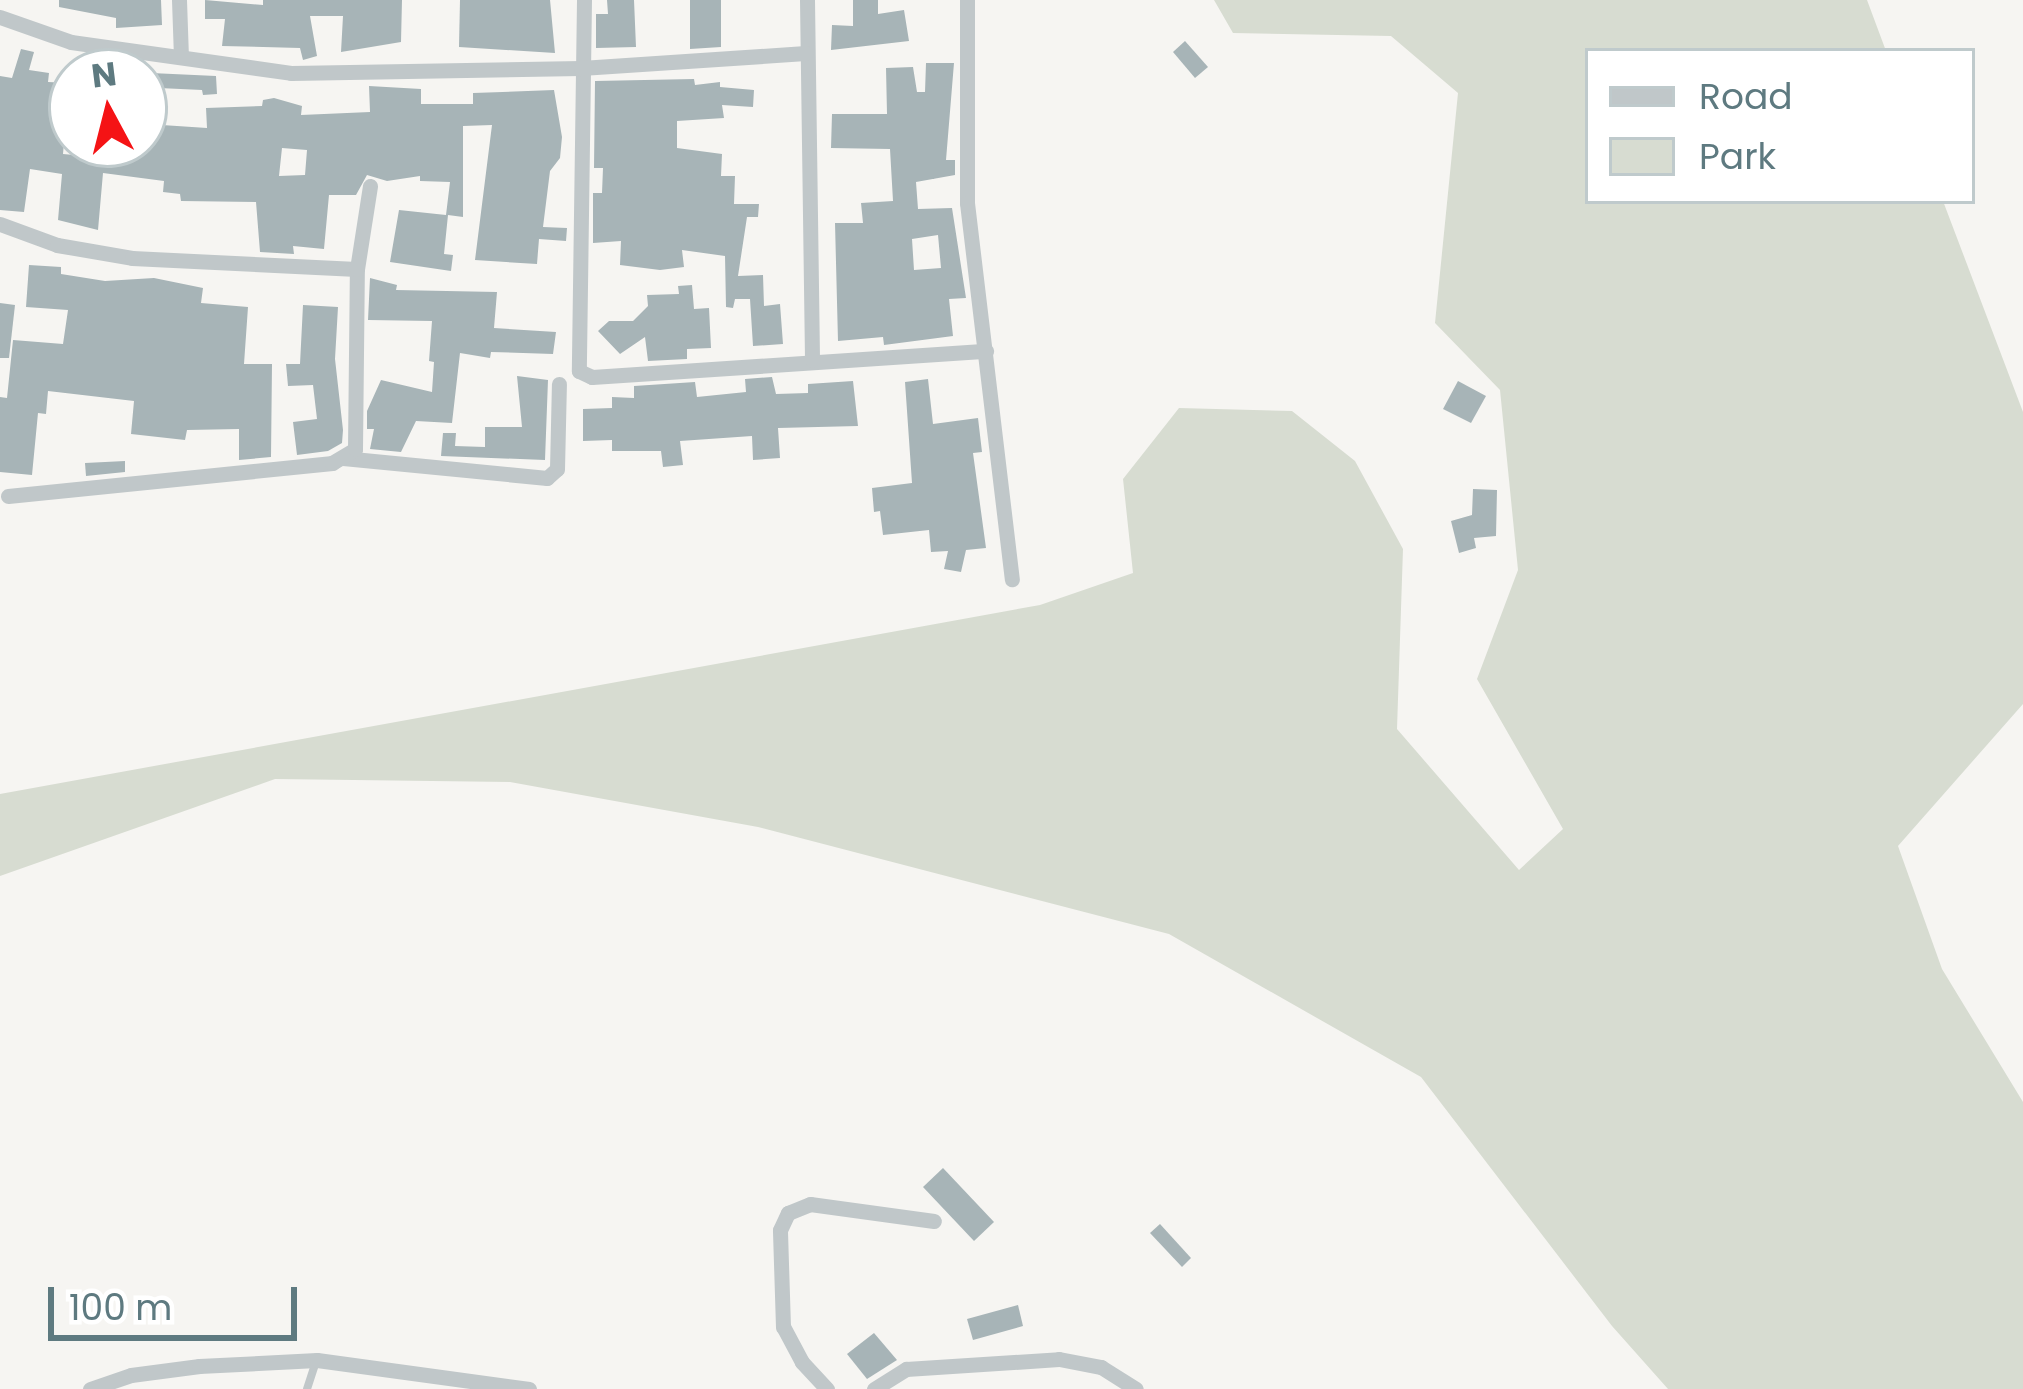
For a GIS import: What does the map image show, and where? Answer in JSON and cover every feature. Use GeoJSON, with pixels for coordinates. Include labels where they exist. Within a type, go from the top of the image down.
{"type":"FeatureCollection","features":[{"type":"Feature","properties":{"kind":"street"},"geometry":{"type":"LineString","coordinates":[[179,0],[181,57]]}},
{"type":"Feature","properties":{"kind":"street"},"geometry":{"type":"LineString","coordinates":[[584,0],[579,370],[592,377],[986,351]]}},
{"type":"Feature","properties":{"kind":"street"},"geometry":{"type":"LineString","coordinates":[[807,0],[812,360]]}},
{"type":"Feature","properties":{"kind":"street"},"geometry":{"type":"LineString","coordinates":[[967,0],[968,203],[1012,579]]}},
{"type":"Feature","properties":{"kind":"street"},"geometry":{"type":"LineString","coordinates":[[0,17],[70,42],[291,73],[581,68],[806,53]]}},
{"type":"Feature","properties":{"kind":"street"},"geometry":{"type":"LineString","coordinates":[[8,496],[332,464],[355,448],[357,269],[370,187]]}},
{"type":"Feature","properties":{"kind":"street"},"geometry":{"type":"LineString","coordinates":[[0,224],[57,245],[132,258],[357,269]]}},
{"type":"Feature","properties":{"kind":"street"},"geometry":{"type":"LineString","coordinates":[[343,458],[547,478],[557,470],[559,384]]}},
{"type":"Feature","properties":{"kind":"street"},"geometry":{"type":"LineString","coordinates":[[827,1389],[802,1362],[783,1327],[780,1230],[788,1213],[810,1204],[934,1221]]}},
{"type":"Feature","properties":{"kind":"street"},"geometry":{"type":"LineString","coordinates":[[874,1389],[906,1369],[1059,1359],[1101,1367],[1136,1389]]}},
{"type":"Feature","properties":{"kind":"street"},"geometry":{"type":"LineString","coordinates":[[90,1389],[131,1375],[199,1366],[316,1360],[529,1389]]}},
{"type":"Feature","properties":{"kind":"lane"},"geometry":{"type":"LineString","coordinates":[[308,1389],[316,1360]]}},
{"type":"Feature","properties":{"kind":"green space"},"geometry":{"type":"Polygon","coordinates":[[[1214,0],[1867,0],[1885,48],[1585,48],[1585,204],[1944,204],[2023,412],[2023,704],[1898,846],[1942,969],[2023,1102],[2023,1389],[1668,1389],[1612,1326],[1421,1077],[1169,934],[758,827],[510,782],[275,779],[0,876],[0,794],[1040,605],[1133,573],[1123,479],[1179,408],[1292,411],[1355,461],[1403,549],[1397,729],[1519,870],[1563,829],[1477,679],[1518,570],[1500,390],[1435,323],[1458,93],[1391,36],[1233,33],[1214,0]]]}},
{"type":"Feature","properties":{"kind":"building"},"geometry":{"type":"Polygon","coordinates":[[[59,0],[161,0],[162,25],[116,28],[116,18],[59,7],[59,0]]]}},
{"type":"Feature","properties":{"kind":"building"},"geometry":{"type":"Polygon","coordinates":[[[205,0],[263,5],[263,0],[402,0],[401,42],[341,52],[343,16],[310,16],[317,56],[303,60],[300,48],[222,46],[225,19],[205,19],[205,0]]]}},
{"type":"Feature","properties":{"kind":"building"},"geometry":{"type":"Polygon","coordinates":[[[460,0],[550,0],[555,53],[459,47],[460,0]]]}},
{"type":"Feature","properties":{"kind":"building"},"geometry":{"type":"Polygon","coordinates":[[[607,0],[634,0],[636,47],[596,48],[596,14],[608,14],[607,0]]]}},
{"type":"Feature","properties":{"kind":"building"},"geometry":{"type":"Polygon","coordinates":[[[690,0],[721,0],[721,47],[690,49],[690,0]]]}},
{"type":"Feature","properties":{"kind":"building"},"geometry":{"type":"Polygon","coordinates":[[[853,0],[878,0],[878,14],[904,10],[909,41],[831,50],[832,25],[853,26],[853,0]]]}},
{"type":"Feature","properties":{"kind":"building"},"geometry":{"type":"Polygon","coordinates":[[[1185,41],[1208,67],[1195,78],[1173,52],[1185,41]]]}},
{"type":"Feature","properties":{"kind":"building"},"geometry":{"type":"Polygon","coordinates":[[[21,49],[34,52],[29,70],[48,73],[48,168],[168,168],[168,125],[207,128],[206,108],[262,106],[263,100],[274,98],[302,106],[301,115],[370,112],[369,86],[421,89],[421,104],[473,104],[473,93],[554,90],[562,137],[560,158],[550,171],[543,227],[567,228],[566,241],[539,239],[537,264],[475,260],[492,125],[463,126],[463,217],[448,215],[444,254],[453,255],[451,271],[390,262],[399,210],[446,215],[450,182],[420,181],[420,176],[387,181],[367,175],[356,195],[329,195],[324,249],[293,246],[294,254],[260,252],[256,202],[181,201],[180,194],[163,192],[164,181],[103,173],[98,230],[58,220],[62,174],[30,169],[24,212],[0,210],[0,76],[12,78],[21,49]],[[282,148],[279,176],[305,175],[307,150],[282,148]]]}},
{"type":"Feature","properties":{"kind":"building"},"geometry":{"type":"Polygon","coordinates":[[[926,63],[954,63],[946,160],[955,160],[955,175],[916,182],[918,209],[952,208],[966,298],[949,299],[953,336],[884,345],[883,337],[838,341],[835,223],[863,223],[861,203],[893,201],[890,149],[831,148],[832,114],[887,114],[886,68],[913,67],[917,92],[925,92],[926,63]],[[938,235],[912,239],[914,270],[941,268],[938,235]]]}},
{"type":"Feature","properties":{"kind":"building"},"geometry":{"type":"Polygon","coordinates":[[[168,74],[216,76],[217,94],[203,95],[202,90],[168,88],[168,74]]]}},
{"type":"Feature","properties":{"kind":"building"},"geometry":{"type":"Polygon","coordinates":[[[694,79],[695,85],[720,82],[720,87],[754,90],[753,107],[722,105],[724,118],[677,121],[677,148],[722,154],[721,176],[735,176],[734,204],[759,204],[758,217],[747,217],[738,276],[763,275],[764,306],[780,304],[783,344],[753,346],[750,299],[735,299],[733,308],[726,307],[725,256],[682,250],[684,267],[660,270],[620,265],[621,241],[593,243],[593,193],[602,193],[603,168],[594,168],[595,81],[694,79]]]}},
{"type":"Feature","properties":{"kind":"building"},"geometry":{"type":"Polygon","coordinates":[[[29,265],[61,267],[61,274],[105,281],[154,278],[203,288],[201,303],[248,307],[244,364],[272,364],[271,457],[239,460],[239,429],[187,430],[185,440],[131,434],[134,401],[48,391],[46,414],[38,413],[32,475],[0,472],[0,397],[7,398],[13,340],[63,344],[68,310],[26,307],[29,265]]]}},
{"type":"Feature","properties":{"kind":"building"},"geometry":{"type":"Polygon","coordinates":[[[370,278],[397,285],[396,290],[497,292],[494,328],[556,332],[553,354],[491,352],[490,358],[460,353],[452,423],[416,421],[401,452],[370,449],[374,429],[367,429],[367,411],[381,380],[432,392],[434,362],[429,361],[432,321],[368,320],[370,278]]]}},
{"type":"Feature","properties":{"kind":"building"},"geometry":{"type":"Polygon","coordinates":[[[692,285],[694,309],[709,308],[711,348],[687,349],[687,359],[648,361],[645,337],[620,354],[598,331],[609,321],[633,321],[648,306],[647,295],[679,294],[678,286],[692,285]]]}},
{"type":"Feature","properties":{"kind":"building"},"geometry":{"type":"Polygon","coordinates":[[[0,303],[15,305],[9,358],[0,358],[0,303]]]}},
{"type":"Feature","properties":{"kind":"building"},"geometry":{"type":"Polygon","coordinates":[[[303,305],[338,307],[335,359],[343,430],[342,443],[328,451],[297,455],[293,422],[317,419],[313,385],[288,386],[286,364],[300,364],[303,305]]]}},
{"type":"Feature","properties":{"kind":"building"},"geometry":{"type":"Polygon","coordinates":[[[517,376],[548,380],[545,460],[441,456],[443,433],[456,433],[455,446],[485,447],[485,427],[522,427],[517,376]]]}},
{"type":"Feature","properties":{"kind":"building"},"geometry":{"type":"Polygon","coordinates":[[[772,377],[776,394],[808,393],[808,384],[853,381],[858,426],[778,428],[780,458],[753,460],[752,436],[680,441],[683,465],[663,467],[661,451],[612,451],[612,440],[583,441],[583,409],[612,408],[612,397],[634,398],[634,386],[695,382],[697,397],[746,392],[745,379],[772,377]]]}},
{"type":"Feature","properties":{"kind":"building"},"geometry":{"type":"Polygon","coordinates":[[[928,379],[933,424],[978,418],[982,452],[973,453],[986,548],[966,550],[961,572],[944,569],[948,551],[931,552],[929,530],[883,535],[880,511],[874,512],[872,488],[912,483],[905,382],[928,379]]]}},
{"type":"Feature","properties":{"kind":"building"},"geometry":{"type":"Polygon","coordinates":[[[1458,381],[1486,396],[1471,423],[1443,409],[1458,381]]]}},
{"type":"Feature","properties":{"kind":"building"},"geometry":{"type":"Polygon","coordinates":[[[125,461],[125,472],[86,476],[85,463],[125,461]]]}},
{"type":"Feature","properties":{"kind":"building"},"geometry":{"type":"Polygon","coordinates":[[[1473,489],[1497,490],[1496,536],[1474,538],[1476,548],[1459,553],[1451,521],[1472,515],[1473,489]]]}},
{"type":"Feature","properties":{"kind":"building"},"geometry":{"type":"Polygon","coordinates":[[[943,1168],[994,1222],[974,1241],[923,1187],[943,1168]]]}},
{"type":"Feature","properties":{"kind":"building"},"geometry":{"type":"Polygon","coordinates":[[[1160,1224],[1191,1258],[1182,1267],[1150,1233],[1160,1224]]]}},
{"type":"Feature","properties":{"kind":"building"},"geometry":{"type":"Polygon","coordinates":[[[1018,1305],[1023,1326],[973,1340],[967,1319],[1018,1305]]]}},
{"type":"Feature","properties":{"kind":"building"},"geometry":{"type":"Polygon","coordinates":[[[874,1333],[897,1360],[867,1379],[847,1354],[874,1333]]]}}]}
